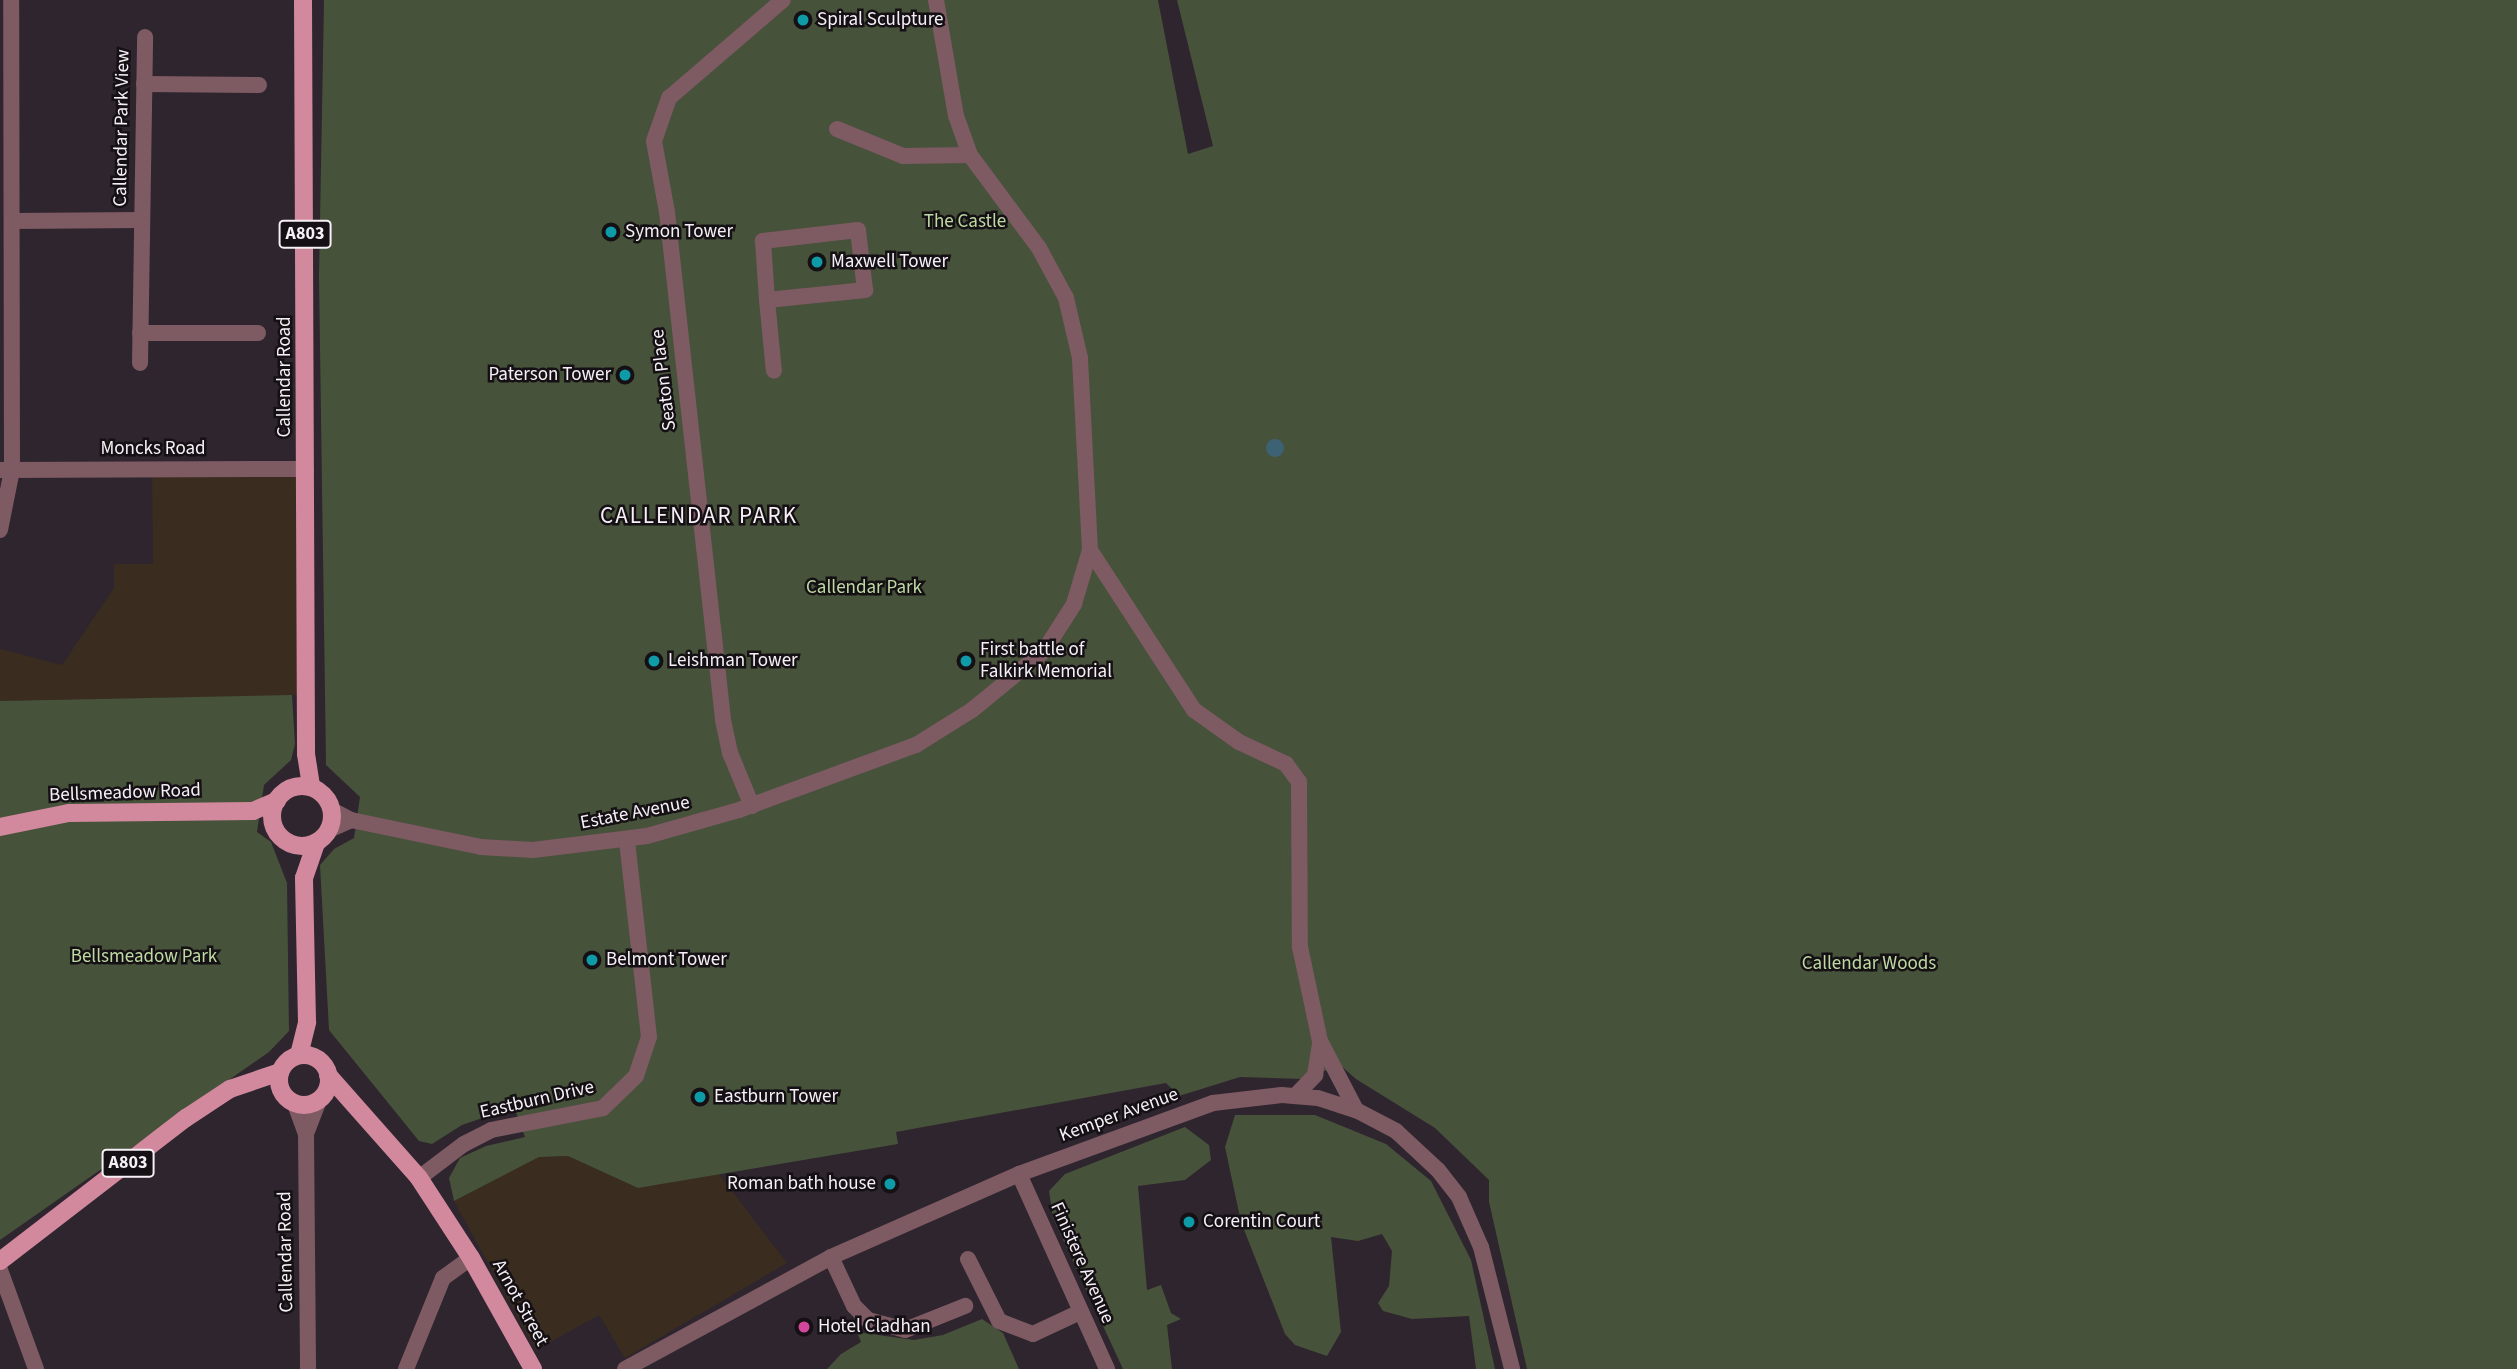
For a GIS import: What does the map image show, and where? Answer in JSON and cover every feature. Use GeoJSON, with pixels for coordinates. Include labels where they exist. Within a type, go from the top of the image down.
{"type":"FeatureCollection","features":[{"type":"Feature","properties":{"kind":"main road","name":"Callendar Road"},"geometry":{"type":"LineString","coordinates":[[303,0],[306,469],[306,754],[303,787]]}},
{"type":"Feature","properties":{"kind":"main road"},"geometry":{"type":"LineString","coordinates":[[254,1084],[281,1091],[295,1104],[324,1089],[308,1057],[304,878],[316,843],[329,830],[332,810],[325,796],[303,787],[276,801],[279,832],[304,878]]}},
{"type":"Feature","properties":{"kind":"main road","name":"Bellsmeadow Road"},"geometry":{"type":"LineString","coordinates":[[0,827],[69,813],[253,811],[276,801]]}},
{"type":"Feature","properties":{"kind":"main road"},"geometry":{"type":"LineString","coordinates":[[253,811],[299,846],[316,843]]}},
{"type":"Feature","properties":{"kind":"main road","name":"A803"},"geometry":{"type":"LineString","coordinates":[[0,1262],[186,1118],[230,1089],[254,1084],[280,1072],[287,1061],[308,1057]]}},
{"type":"Feature","properties":{"kind":"main road"},"geometry":{"type":"LineString","coordinates":[[280,1072],[281,1091]]}},
{"type":"Feature","properties":{"kind":"main road","name":"Arnot Street"},"geometry":{"type":"LineString","coordinates":[[324,1089],[348,1098],[419,1178],[471,1258],[533,1369]]}},
{"type":"Feature","properties":{"kind":"street"},"geometry":{"type":"LineString","coordinates":[[0,530],[6,470],[6,289],[12,221],[5,148],[10,0]]}},
{"type":"Feature","properties":{"kind":"street","name":"Seaton Place"},"geometry":{"type":"LineString","coordinates":[[752,806],[730,753],[723,719],[667,212],[654,141],[669,98],[783,0]]}},
{"type":"Feature","properties":{"kind":"street"},"geometry":{"type":"LineString","coordinates":[[936,0],[956,117],[970,155],[1039,248],[1066,298],[1080,358],[1090,550],[1194,710],[1239,742],[1286,764],[1299,782],[1300,947],[1321,1041],[1356,1110]]}},
{"type":"Feature","properties":{"kind":"street","name":"Callendar Park View"},"geometry":{"type":"LineString","coordinates":[[139,363],[145,37]]}},
{"type":"Feature","properties":{"kind":"street"},"geometry":{"type":"LineString","coordinates":[[144,84],[259,85]]}},
{"type":"Feature","properties":{"kind":"street"},"geometry":{"type":"LineString","coordinates":[[837,129],[903,156],[970,155]]}},
{"type":"Feature","properties":{"kind":"street","name":"Callendar Park View"},"geometry":{"type":"LineString","coordinates":[[12,221],[142,220]]}},
{"type":"Feature","properties":{"kind":"street"},"geometry":{"type":"LineString","coordinates":[[767,300],[865,290],[858,230],[763,241],[767,300],[774,370]]}},
{"type":"Feature","properties":{"kind":"street"},"geometry":{"type":"LineString","coordinates":[[140,333],[258,332]]}},
{"type":"Feature","properties":{"kind":"street","name":"Moncks Road"},"geometry":{"type":"LineString","coordinates":[[6,470],[306,469]]}},
{"type":"Feature","properties":{"kind":"street","name":"Estate Avenue"},"geometry":{"type":"LineString","coordinates":[[332,810],[351,820],[511,849],[627,840],[752,806],[916,745],[972,710],[1044,651],[1074,604],[1090,550]]}},
{"type":"Feature","properties":{"kind":"street"},"geometry":{"type":"LineString","coordinates":[[329,830],[351,820]]}},
{"type":"Feature","properties":{"kind":"street","name":"Eastburn Drive"},"geometry":{"type":"LineString","coordinates":[[419,1178],[464,1144],[491,1130],[603,1108],[636,1076],[649,1037],[627,840]]}},
{"type":"Feature","properties":{"kind":"street"},"geometry":{"type":"LineString","coordinates":[[1296,1096],[1315,1075],[1321,1041]]}},
{"type":"Feature","properties":{"kind":"street","name":"Callendar Road"},"geometry":{"type":"LineString","coordinates":[[306,1134],[324,1089]]}},
{"type":"Feature","properties":{"kind":"street","name":"Kemper Avenue"},"geometry":{"type":"LineString","coordinates":[[625,1369],[831,1257],[1019,1174],[1213,1103],[1296,1096],[1356,1110],[1414,1145],[1459,1197],[1491,1278],[1512,1369]]}},
{"type":"Feature","properties":{"kind":"street","name":"Callendar Road"},"geometry":{"type":"LineString","coordinates":[[295,1104],[306,1134],[308,1369]]}},
{"type":"Feature","properties":{"kind":"street","name":"Finistere Avenue"},"geometry":{"type":"LineString","coordinates":[[1019,1174],[1107,1369]]}},
{"type":"Feature","properties":{"kind":"street"},"geometry":{"type":"LineString","coordinates":[[831,1257],[854,1306],[868,1320],[905,1330],[965,1306]]}},
{"type":"Feature","properties":{"kind":"street"},"geometry":{"type":"LineString","coordinates":[[407,1369],[443,1278],[471,1258]]}},
{"type":"Feature","properties":{"kind":"street"},"geometry":{"type":"LineString","coordinates":[[968,1259],[999,1321],[1033,1334],[1080,1312]]}},
{"type":"Feature","properties":{"kind":"street"},"geometry":{"type":"LineString","coordinates":[[0,1270],[36,1369]]}},
{"type":"Feature","properties":{"kind":"shaded area"},"geometry":{"type":"Polygon","coordinates":[[[152,467],[306,469],[307,695],[0,701],[0,649],[62,665],[114,588],[114,564],[153,564],[152,467]]]}},
{"type":"Feature","properties":{"kind":"shaded area"},"geometry":{"type":"Polygon","coordinates":[[[568,1156],[638,1188],[719,1174],[787,1263],[625,1358],[599,1315],[536,1350],[454,1201],[539,1157],[568,1156]]]}},
{"type":"Feature","properties":{"kind":"green space"},"geometry":{"type":"Polygon","coordinates":[[[324,0],[1158,0],[1188,154],[1213,146],[1177,0],[2517,0],[2517,1369],[1527,1369],[1489,1202],[1489,1180],[1435,1128],[1356,1079],[1340,1065],[1304,1079],[1240,1077],[1179,1096],[1166,1083],[896,1132],[898,1144],[638,1188],[568,1156],[539,1157],[454,1201],[449,1178],[460,1158],[486,1146],[525,1137],[514,1107],[462,1125],[432,1144],[419,1141],[329,1030],[320,865],[334,849],[354,838],[360,797],[326,765],[319,277],[324,0]]]}},
{"type":"Feature","properties":{"kind":"green space","name":"Bellsmeadow Park"},"geometry":{"type":"Polygon","coordinates":[[[292,695],[295,744],[291,760],[264,785],[257,832],[271,842],[287,883],[289,1031],[269,1052],[0,1240],[0,701],[292,695]]]}},
{"type":"Feature","properties":{"kind":"green space"},"geometry":{"type":"Polygon","coordinates":[[[1235,1115],[1315,1115],[1386,1144],[1431,1181],[1471,1260],[1495,1369],[1476,1369],[1469,1316],[1412,1319],[1383,1311],[1378,1303],[1389,1286],[1392,1251],[1382,1234],[1358,1241],[1331,1237],[1341,1332],[1327,1356],[1295,1345],[1285,1334],[1241,1222],[1225,1147],[1235,1115]]]}},
{"type":"Feature","properties":{"kind":"green space"},"geometry":{"type":"Polygon","coordinates":[[[1185,1127],[1209,1145],[1211,1160],[1185,1180],[1138,1186],[1147,1290],[1161,1285],[1171,1313],[1181,1319],[1167,1325],[1172,1369],[1123,1369],[1053,1218],[1049,1191],[1065,1174],[1185,1127]]]}},
{"type":"Feature","properties":{"kind":"green space"},"geometry":{"type":"Polygon","coordinates":[[[982,1319],[1003,1333],[1019,1369],[827,1369],[841,1354],[861,1342],[857,1332],[914,1340],[943,1335],[982,1319]]]}},
{"type":"Feature","properties":{"kind":"water"},"geometry":{"type":"Polygon","coordinates":[[[1275,439],[1281,442],[1284,448],[1281,454],[1275,457],[1269,454],[1266,448],[1269,442],[1275,439]]]}},
{"type":"Feature","properties":{"kind":"place","name":"Spiral Sculpture"},"geometry":{"type":"Point","coordinates":[803,20]}},
{"type":"Feature","properties":{"kind":"place","name":"Symon Tower"},"geometry":{"type":"Point","coordinates":[611,232]}},
{"type":"Feature","properties":{"kind":"place","name":"Maxwell Tower"},"geometry":{"type":"Point","coordinates":[817,262]}},
{"type":"Feature","properties":{"kind":"place","name":"Paterson Tower"},"geometry":{"type":"Point","coordinates":[625,375]}},
{"type":"Feature","properties":{"kind":"place","name":"Leishman Tower"},"geometry":{"type":"Point","coordinates":[654,661]}},
{"type":"Feature","properties":{"kind":"place","name":"First battle of Falkirk Memorial"},"geometry":{"type":"Point","coordinates":[966,661]}},
{"type":"Feature","properties":{"kind":"place","name":"Belmont Tower"},"geometry":{"type":"Point","coordinates":[592,960]}},
{"type":"Feature","properties":{"kind":"place","name":"Eastburn Tower"},"geometry":{"type":"Point","coordinates":[700,1097]}},
{"type":"Feature","properties":{"kind":"place","name":"Roman bath house"},"geometry":{"type":"Point","coordinates":[890,1184]}},
{"type":"Feature","properties":{"kind":"place","name":"Corentin Court"},"geometry":{"type":"Point","coordinates":[1189,1222]}},
{"type":"Feature","properties":{"kind":"place","name":"Hotel Cladhan"},"geometry":{"type":"Point","coordinates":[804,1327]}},
{"type":"Feature","properties":{"kind":"district","name":"CALLENDAR PARK"},"geometry":{"type":"Point","coordinates":[699,516]}},
{"type":"Feature","properties":{"kind":"park label","name":"The Castle"},"geometry":{"type":"Point","coordinates":[965,222]}},
{"type":"Feature","properties":{"kind":"park label","name":"Callendar Park"},"geometry":{"type":"Point","coordinates":[864,588]}},
{"type":"Feature","properties":{"kind":"park label","name":"Callendar Woods"},"geometry":{"type":"Point","coordinates":[1869,964]}}]}
